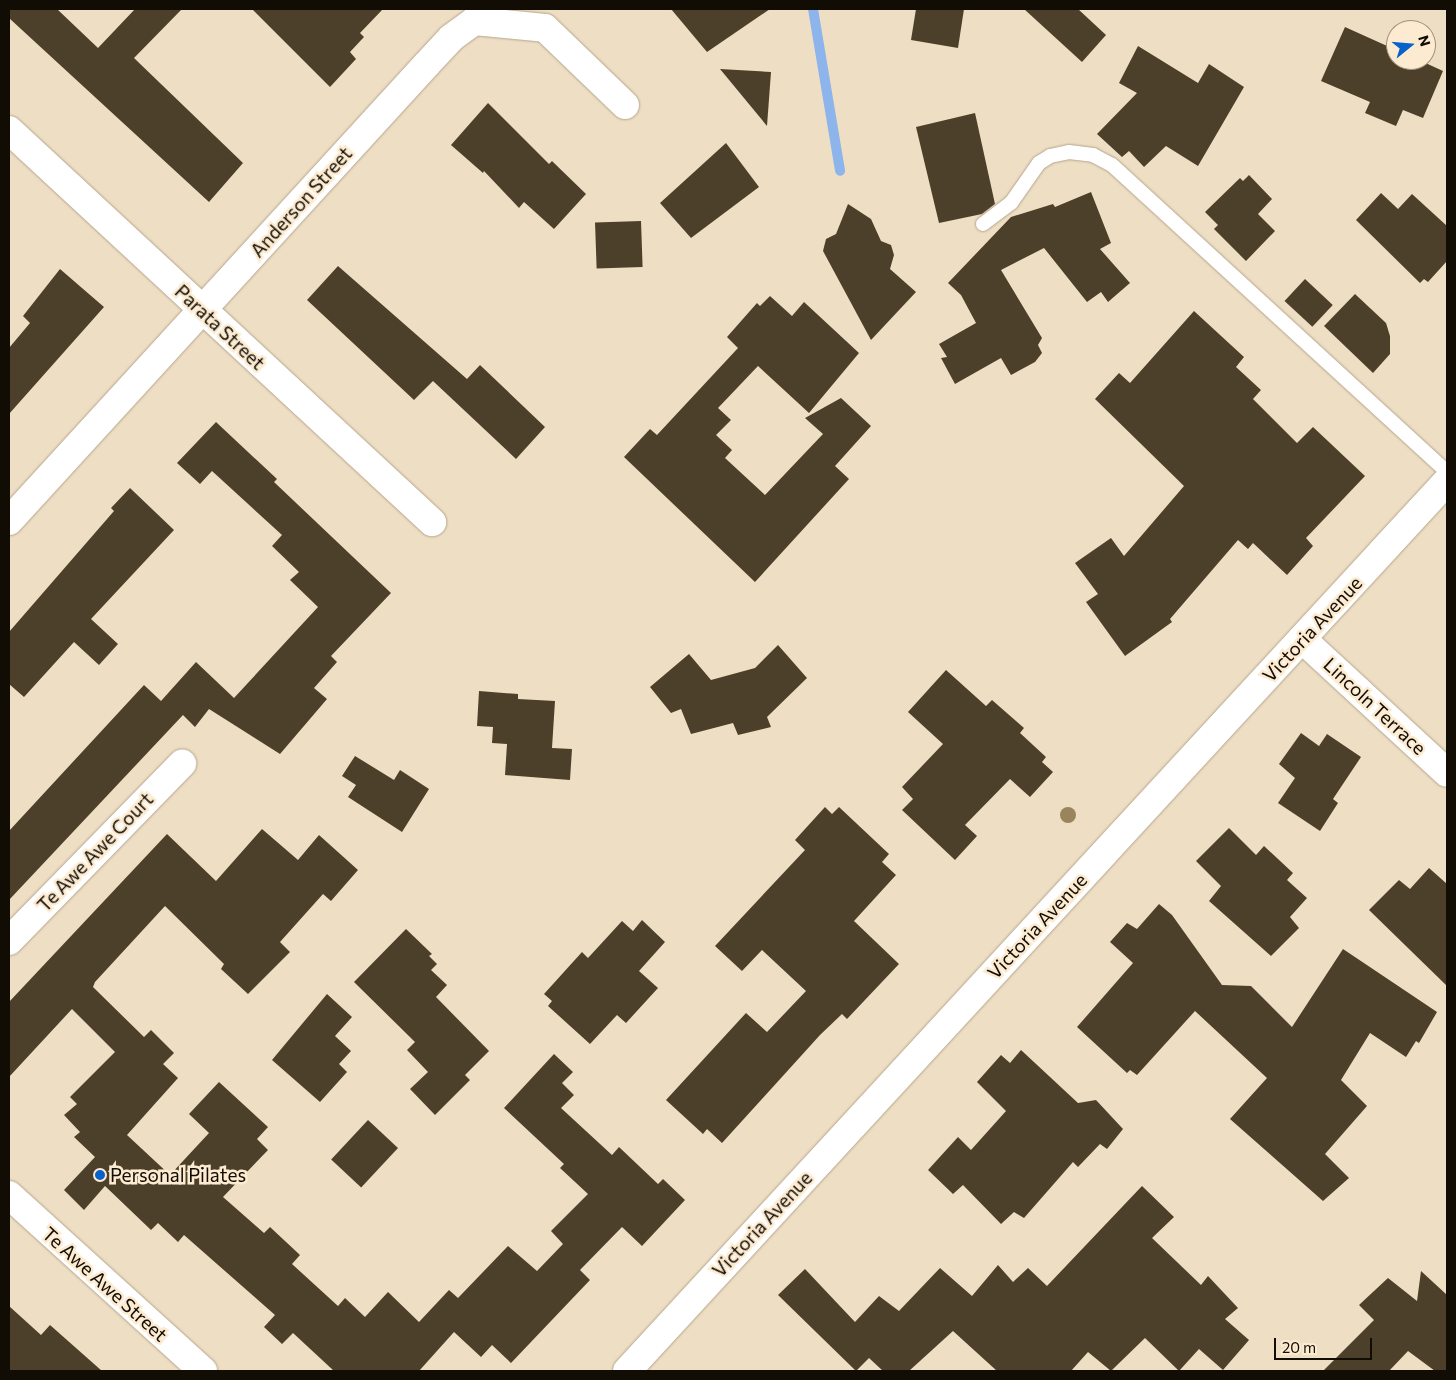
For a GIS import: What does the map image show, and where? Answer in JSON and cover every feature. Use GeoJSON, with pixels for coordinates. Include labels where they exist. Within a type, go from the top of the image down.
{"type":"FeatureCollection","features":[{"type":"Feature","properties":{"kind":"street","name":"Anderson Street"},"geometry":{"type":"LineString","coordinates":[[9,521],[451,38],[474,21],[545,28],[625,105]]}},
{"type":"Feature","properties":{"kind":"street","name":"Parata Street"},"geometry":{"type":"LineString","coordinates":[[9,130],[432,522]]}},
{"type":"Feature","properties":{"kind":"street","name":"Victoria Avenue"},"geometry":{"type":"LineString","coordinates":[[627,1371],[1447,481]]}},
{"type":"Feature","properties":{"kind":"street","name":"Lincoln Terrace"},"geometry":{"type":"LineString","coordinates":[[1302,639],[1447,773]]}},
{"type":"Feature","properties":{"kind":"street","name":"Te Awe Awe Court"},"geometry":{"type":"LineString","coordinates":[[9,941],[182,764]]}},
{"type":"Feature","properties":{"kind":"street","name":"Te Awe Awe Street"},"geometry":{"type":"LineString","coordinates":[[9,1195],[203,1371]]}},
{"type":"Feature","properties":{"kind":"lane"},"geometry":{"type":"LineString","coordinates":[[983,224],[1011,202],[1039,163],[1050,156],[1069,152],[1093,155],[1112,165],[1447,472]]}},
{"type":"Feature","properties":{"kind":"building"},"geometry":{"type":"Polygon","coordinates":[[[9,9],[57,9],[98,48],[135,9],[182,9],[134,58],[243,163],[209,202],[9,18],[9,9]]]}},
{"type":"Feature","properties":{"kind":"building"},"geometry":{"type":"Polygon","coordinates":[[[252,9],[383,9],[360,33],[364,37],[350,52],[356,59],[330,87],[252,9]]]}},
{"type":"Feature","properties":{"kind":"building"},"geometry":{"type":"Polygon","coordinates":[[[671,9],[770,9],[707,52],[671,9]]]}},
{"type":"Feature","properties":{"kind":"building"},"geometry":{"type":"Polygon","coordinates":[[[916,9],[964,9],[958,48],[911,40],[916,9]]]}},
{"type":"Feature","properties":{"kind":"building"},"geometry":{"type":"Polygon","coordinates":[[[1024,9],[1078,9],[1106,35],[1082,62],[1024,9]]]}},
{"type":"Feature","properties":{"kind":"building"},"geometry":{"type":"Polygon","coordinates":[[[1345,27],[1386,45],[1386,70],[1436,70],[1436,68],[1443,71],[1423,118],[1403,110],[1396,126],[1365,113],[1370,102],[1321,81],[1345,27]]]}},
{"type":"Feature","properties":{"kind":"building"},"geometry":{"type":"Polygon","coordinates":[[[1138,46],[1198,83],[1209,64],[1244,87],[1198,166],[1166,146],[1144,167],[1129,151],[1122,157],[1097,134],[1137,93],[1119,83],[1138,46]]]}},
{"type":"Feature","properties":{"kind":"building"},"geometry":{"type":"Polygon","coordinates":[[[720,69],[771,72],[767,126],[720,69]]]}},
{"type":"Feature","properties":{"kind":"building"},"geometry":{"type":"Polygon","coordinates":[[[488,103],[549,164],[552,161],[586,194],[554,229],[524,202],[519,208],[484,171],[483,173],[451,145],[488,103]]]}},
{"type":"Feature","properties":{"kind":"building"},"geometry":{"type":"Polygon","coordinates":[[[975,113],[995,204],[982,214],[939,223],[916,127],[975,113]]]}},
{"type":"Feature","properties":{"kind":"building"},"geometry":{"type":"Polygon","coordinates":[[[726,143],[759,187],[691,238],[660,203],[726,143]]]}},
{"type":"Feature","properties":{"kind":"building"},"geometry":{"type":"Polygon","coordinates":[[[1249,175],[1272,199],[1258,214],[1275,231],[1246,261],[1214,229],[1218,225],[1205,212],[1240,178],[1243,181],[1249,175]]]}},
{"type":"Feature","properties":{"kind":"building"},"geometry":{"type":"Polygon","coordinates":[[[1091,192],[1111,243],[1100,249],[1130,283],[1108,302],[1101,292],[1087,302],[1044,248],[1001,270],[1042,338],[1038,345],[1042,353],[1035,362],[1011,375],[1001,358],[955,384],[941,358],[947,357],[939,344],[976,323],[961,295],[948,283],[1011,217],[1053,204],[1055,207],[1091,192]]]}},
{"type":"Feature","properties":{"kind":"building"},"geometry":{"type":"Polygon","coordinates":[[[1381,193],[1398,209],[1412,194],[1447,226],[1447,261],[1428,282],[1424,279],[1420,283],[1356,220],[1381,193]]]}},
{"type":"Feature","properties":{"kind":"building"},"geometry":{"type":"Polygon","coordinates":[[[848,204],[871,219],[881,241],[891,245],[894,255],[890,269],[916,292],[871,340],[823,251],[826,239],[836,234],[848,204]]]}},
{"type":"Feature","properties":{"kind":"building"},"geometry":{"type":"Polygon","coordinates":[[[641,221],[643,267],[597,269],[595,223],[641,221]]]}},
{"type":"Feature","properties":{"kind":"building"},"geometry":{"type":"Polygon","coordinates":[[[338,266],[467,379],[480,365],[545,427],[516,459],[433,381],[414,400],[307,300],[338,266]]]}},
{"type":"Feature","properties":{"kind":"building"},"geometry":{"type":"Polygon","coordinates":[[[60,269],[104,307],[9,414],[9,348],[30,323],[23,316],[60,269]]]}},
{"type":"Feature","properties":{"kind":"building"},"geometry":{"type":"Polygon","coordinates":[[[1305,279],[1333,305],[1312,327],[1285,301],[1305,279]]]}},
{"type":"Feature","properties":{"kind":"building"},"geometry":{"type":"Polygon","coordinates":[[[1355,294],[1386,323],[1390,336],[1390,354],[1373,373],[1324,326],[1355,294]]]}},
{"type":"Feature","properties":{"kind":"building"},"geometry":{"type":"Polygon","coordinates":[[[770,296],[792,316],[804,302],[859,353],[809,413],[758,366],[718,408],[731,420],[716,435],[732,450],[725,458],[765,495],[823,434],[805,418],[841,398],[871,426],[835,466],[849,479],[755,582],[624,457],[650,429],[657,435],[738,348],[727,337],[757,303],[760,306],[770,296]]]}},
{"type":"Feature","properties":{"kind":"building"},"geometry":{"type":"Polygon","coordinates":[[[1194,311],[1244,357],[1236,367],[1261,390],[1253,399],[1297,443],[1313,427],[1365,476],[1306,538],[1313,546],[1287,575],[1253,543],[1248,549],[1238,540],[1170,619],[1172,622],[1125,656],[1086,602],[1098,594],[1075,563],[1111,538],[1124,556],[1184,486],[1095,399],[1119,373],[1130,383],[1194,311]]]}},
{"type":"Feature","properties":{"kind":"building"},"geometry":{"type":"Polygon","coordinates":[[[216,422],[277,479],[274,482],[391,593],[331,656],[337,662],[314,688],[327,699],[280,754],[209,709],[195,727],[183,715],[9,900],[9,831],[144,685],[161,701],[196,662],[234,698],[318,607],[290,580],[299,572],[272,546],[282,535],[212,471],[200,484],[177,463],[216,422]]]}},
{"type":"Feature","properties":{"kind":"building"},"geometry":{"type":"Polygon","coordinates":[[[130,488],[174,530],[91,619],[118,644],[99,665],[74,642],[24,697],[9,684],[9,632],[114,511],[111,508],[130,488]]]}},
{"type":"Feature","properties":{"kind":"building"},"geometry":{"type":"Polygon","coordinates":[[[778,645],[807,678],[767,717],[771,727],[738,735],[733,723],[691,734],[681,709],[671,713],[650,687],[689,654],[711,680],[755,668],[778,645]]]}},
{"type":"Feature","properties":{"kind":"building"},"geometry":{"type":"Polygon","coordinates":[[[946,670],[986,706],[992,700],[1024,728],[1020,733],[1046,757],[1042,762],[1053,772],[1030,797],[1010,779],[965,825],[977,836],[955,860],[902,810],[913,799],[902,787],[943,744],[908,712],[946,670]]]}},
{"type":"Feature","properties":{"kind":"building"},"geometry":{"type":"Polygon","coordinates":[[[479,691],[518,694],[518,699],[555,701],[552,748],[572,749],[570,780],[505,775],[507,744],[492,743],[493,727],[477,726],[479,691]]]}},
{"type":"Feature","properties":{"kind":"building"},"geometry":{"type":"Polygon","coordinates":[[[1301,733],[1319,746],[1327,734],[1361,757],[1333,799],[1338,803],[1320,831],[1278,803],[1295,778],[1279,764],[1301,733]]]}},
{"type":"Feature","properties":{"kind":"building"},"geometry":{"type":"Polygon","coordinates":[[[355,756],[394,780],[400,770],[429,789],[402,832],[348,797],[356,785],[342,776],[355,756]]]}},
{"type":"Feature","properties":{"kind":"building"},"geometry":{"type":"Polygon","coordinates":[[[825,807],[832,814],[839,807],[889,854],[882,862],[896,875],[854,921],[899,964],[847,1019],[842,1014],[820,1035],[722,1143],[707,1129],[703,1134],[666,1100],[746,1013],[767,1032],[806,991],[762,950],[742,971],[715,946],[805,850],[795,840],[825,807]]]}},
{"type":"Feature","properties":{"kind":"building"},"geometry":{"type":"Polygon","coordinates":[[[1229,828],[1256,855],[1264,846],[1293,873],[1287,880],[1307,898],[1290,917],[1299,928],[1271,956],[1209,901],[1221,886],[1196,861],[1229,828]]]}},
{"type":"Feature","properties":{"kind":"building"},"geometry":{"type":"Polygon","coordinates":[[[262,829],[298,860],[319,835],[358,870],[331,901],[323,894],[280,942],[290,952],[248,994],[221,969],[224,964],[165,906],[95,982],[93,987],[144,1037],[151,1030],[174,1053],[163,1064],[178,1078],[127,1135],[170,1175],[209,1133],[189,1114],[219,1082],[268,1127],[257,1139],[268,1150],[223,1197],[264,1233],[270,1227],[300,1255],[292,1264],[338,1306],[345,1298],[365,1317],[388,1292],[419,1322],[449,1290],[458,1298],[508,1246],[537,1271],[563,1244],[551,1231],[588,1194],[560,1168],[564,1164],[504,1108],[554,1054],[573,1072],[562,1083],[574,1095],[561,1108],[612,1155],[619,1147],[658,1184],[663,1179],[685,1200],[642,1246],[622,1227],[580,1270],[590,1280],[511,1363],[492,1345],[481,1357],[454,1332],[419,1371],[334,1371],[293,1333],[282,1344],[264,1327],[275,1315],[184,1235],[178,1242],[158,1223],[151,1230],[105,1186],[84,1210],[64,1190],[95,1157],[74,1137],[80,1132],[64,1115],[77,1104],[70,1097],[115,1052],[72,1009],[9,1077],[9,1002],[167,834],[216,881],[262,829]]]}},
{"type":"Feature","properties":{"kind":"building"},"geometry":{"type":"Polygon","coordinates":[[[1429,868],[1447,884],[1447,986],[1369,910],[1399,880],[1410,889],[1429,868]]]}},
{"type":"Feature","properties":{"kind":"building"},"geometry":{"type":"Polygon","coordinates":[[[1159,904],[1172,915],[1222,985],[1251,986],[1292,1027],[1343,949],[1437,1012],[1419,1043],[1416,1041],[1406,1057],[1370,1033],[1341,1080],[1367,1106],[1325,1154],[1349,1178],[1323,1201],[1230,1119],[1267,1078],[1195,1011],[1137,1075],[1130,1070],[1127,1073],[1077,1027],[1133,963],[1110,942],[1127,923],[1137,929],[1159,904]]]}},
{"type":"Feature","properties":{"kind":"building"},"geometry":{"type":"Polygon","coordinates":[[[642,920],[665,942],[639,971],[658,988],[626,1023],[617,1015],[590,1044],[548,1006],[552,1001],[544,994],[582,952],[588,958],[622,921],[633,931],[642,920]]]}},
{"type":"Feature","properties":{"kind":"building"},"geometry":{"type":"Polygon","coordinates":[[[406,929],[432,954],[429,956],[437,964],[431,970],[447,985],[436,997],[489,1051],[465,1075],[470,1080],[435,1115],[410,1089],[428,1072],[407,1050],[415,1042],[354,982],[406,929]]]}},
{"type":"Feature","properties":{"kind":"building"},"geometry":{"type":"Polygon","coordinates":[[[327,994],[352,1017],[335,1036],[351,1051],[339,1064],[347,1072],[320,1102],[272,1060],[327,994]]]}},
{"type":"Feature","properties":{"kind":"building"},"geometry":{"type":"Polygon","coordinates":[[[1021,1050],[1078,1103],[1096,1100],[1123,1129],[1107,1149],[1100,1144],[1078,1167],[1073,1162],[1024,1218],[1014,1212],[1001,1224],[963,1185],[953,1194],[928,1170],[958,1137],[971,1150],[1006,1111],[977,1082],[1001,1055],[1010,1063],[1021,1050]]]}},
{"type":"Feature","properties":{"kind":"building"},"geometry":{"type":"Polygon","coordinates":[[[368,1120],[398,1148],[361,1187],[331,1159],[368,1120]]]}},
{"type":"Feature","properties":{"kind":"building"},"geometry":{"type":"Polygon","coordinates":[[[1142,1186],[1174,1217],[1152,1238],[1201,1285],[1208,1276],[1238,1308],[1225,1319],[1249,1340],[1223,1370],[1199,1349],[1179,1371],[1145,1338],[1111,1371],[1088,1352],[1071,1371],[997,1371],[953,1331],[909,1371],[883,1371],[869,1358],[856,1371],[778,1295],[805,1269],[855,1322],[879,1296],[899,1311],[940,1268],[972,1296],[998,1265],[1013,1282],[1028,1268],[1047,1286],[1142,1186]]]}},
{"type":"Feature","properties":{"kind":"building"},"geometry":{"type":"Polygon","coordinates":[[[1421,1271],[1447,1295],[1447,1371],[1435,1371],[1408,1351],[1389,1371],[1323,1371],[1374,1320],[1359,1305],[1388,1278],[1417,1301],[1421,1271]]]}},
{"type":"Feature","properties":{"kind":"building"},"geometry":{"type":"Polygon","coordinates":[[[9,1306],[41,1335],[50,1325],[102,1371],[9,1371],[9,1306]]]}},
{"type":"Feature","properties":{"kind":"waterway"},"geometry":{"type":"LineString","coordinates":[[813,9],[840,171]]}},
{"type":"Feature","properties":{"kind":"place","name":"Personal Pilates"},"geometry":{"type":"Point","coordinates":[100,1175]}}]}
